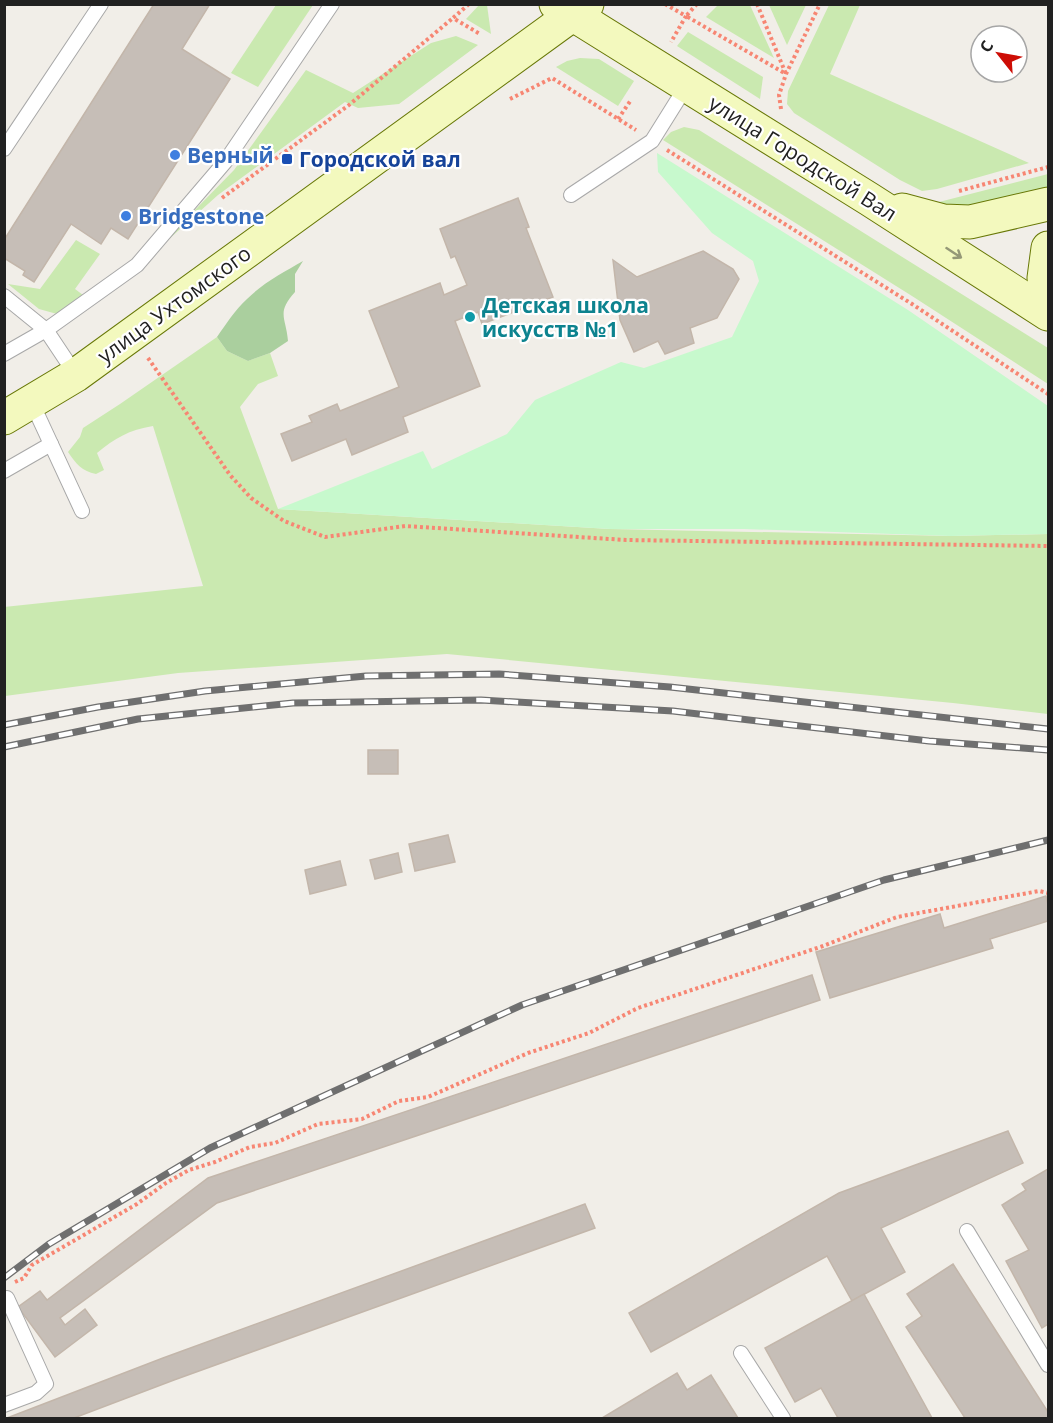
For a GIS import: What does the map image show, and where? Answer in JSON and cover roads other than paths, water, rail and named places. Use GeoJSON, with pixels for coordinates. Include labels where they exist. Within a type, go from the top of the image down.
{"type":"FeatureCollection","features":[{"type":"Feature","properties":{"kind":"main road","name":"улица Городской Вал"},"geometry":{"type":"LineString","coordinates":[[572,8],[687,85],[1048,314]]}},
{"type":"Feature","properties":{"kind":"main road","name":"улица Ухтомского"},"geometry":{"type":"LineString","coordinates":[[18,411],[76,375],[131,335],[572,8]]}},
{"type":"Feature","properties":{"kind":"main road"},"geometry":{"type":"LineString","coordinates":[[869,199],[911,214],[943,221],[970,222],[1048,204]]}},
{"type":"Feature","properties":{"kind":"main road"},"geometry":{"type":"LineString","coordinates":[[1048,248],[1044,278],[1048,294]]}},
{"type":"Feature","properties":{"kind":"lane"},"geometry":{"type":"LineString","coordinates":[[4,149],[101,4]]}},
{"type":"Feature","properties":{"kind":"lane"},"geometry":{"type":"LineString","coordinates":[[4,354],[46,330],[137,265],[225,162],[332,4]]}},
{"type":"Feature","properties":{"kind":"lane"},"geometry":{"type":"LineString","coordinates":[[571,195],[652,141],[687,85]]}},
{"type":"Feature","properties":{"kind":"lane"},"geometry":{"type":"LineString","coordinates":[[4,296],[46,330],[76,375]]}},
{"type":"Feature","properties":{"kind":"lane"},"geometry":{"type":"LineString","coordinates":[[18,411],[51,444],[82,511]]}},
{"type":"Feature","properties":{"kind":"lane"},"geometry":{"type":"LineString","coordinates":[[4,471],[51,444]]}},
{"type":"Feature","properties":{"kind":"lane"},"geometry":{"type":"LineString","coordinates":[[967,1232],[1048,1365]]}},
{"type":"Feature","properties":{"kind":"lane"},"geometry":{"type":"LineString","coordinates":[[4,1405],[36,1393],[46,1384],[7,1298]]}},
{"type":"Feature","properties":{"kind":"lane"},"geometry":{"type":"LineString","coordinates":[[741,1353],[783,1419]]}},
{"type":"Feature","properties":{"kind":"railway"},"geometry":{"type":"LineString","coordinates":[[4,725],[98,707],[205,691],[366,676],[499,674],[670,687],[1048,729]]}},
{"type":"Feature","properties":{"kind":"railway"},"geometry":{"type":"LineString","coordinates":[[4,747],[138,719],[293,703],[481,700],[673,711],[929,741],[1048,750]]}},
{"type":"Feature","properties":{"kind":"railway"},"geometry":{"type":"LineString","coordinates":[[4,1278],[49,1244],[210,1148],[522,1005],[884,880],[1048,840]]}},
{"type":"Feature","properties":{"kind":"place","name":"Верный"},"geometry":{"type":"Point","coordinates":[175,155]}},
{"type":"Feature","properties":{"kind":"place","name":"Городской вал"},"geometry":{"type":"Point","coordinates":[287,159]}},
{"type":"Feature","properties":{"kind":"place","name":"Bridgestone"},"geometry":{"type":"Point","coordinates":[126,216]}},
{"type":"Feature","properties":{"kind":"place","name":"Детская школа искусств №1"},"geometry":{"type":"Point","coordinates":[470,317]}}]}
